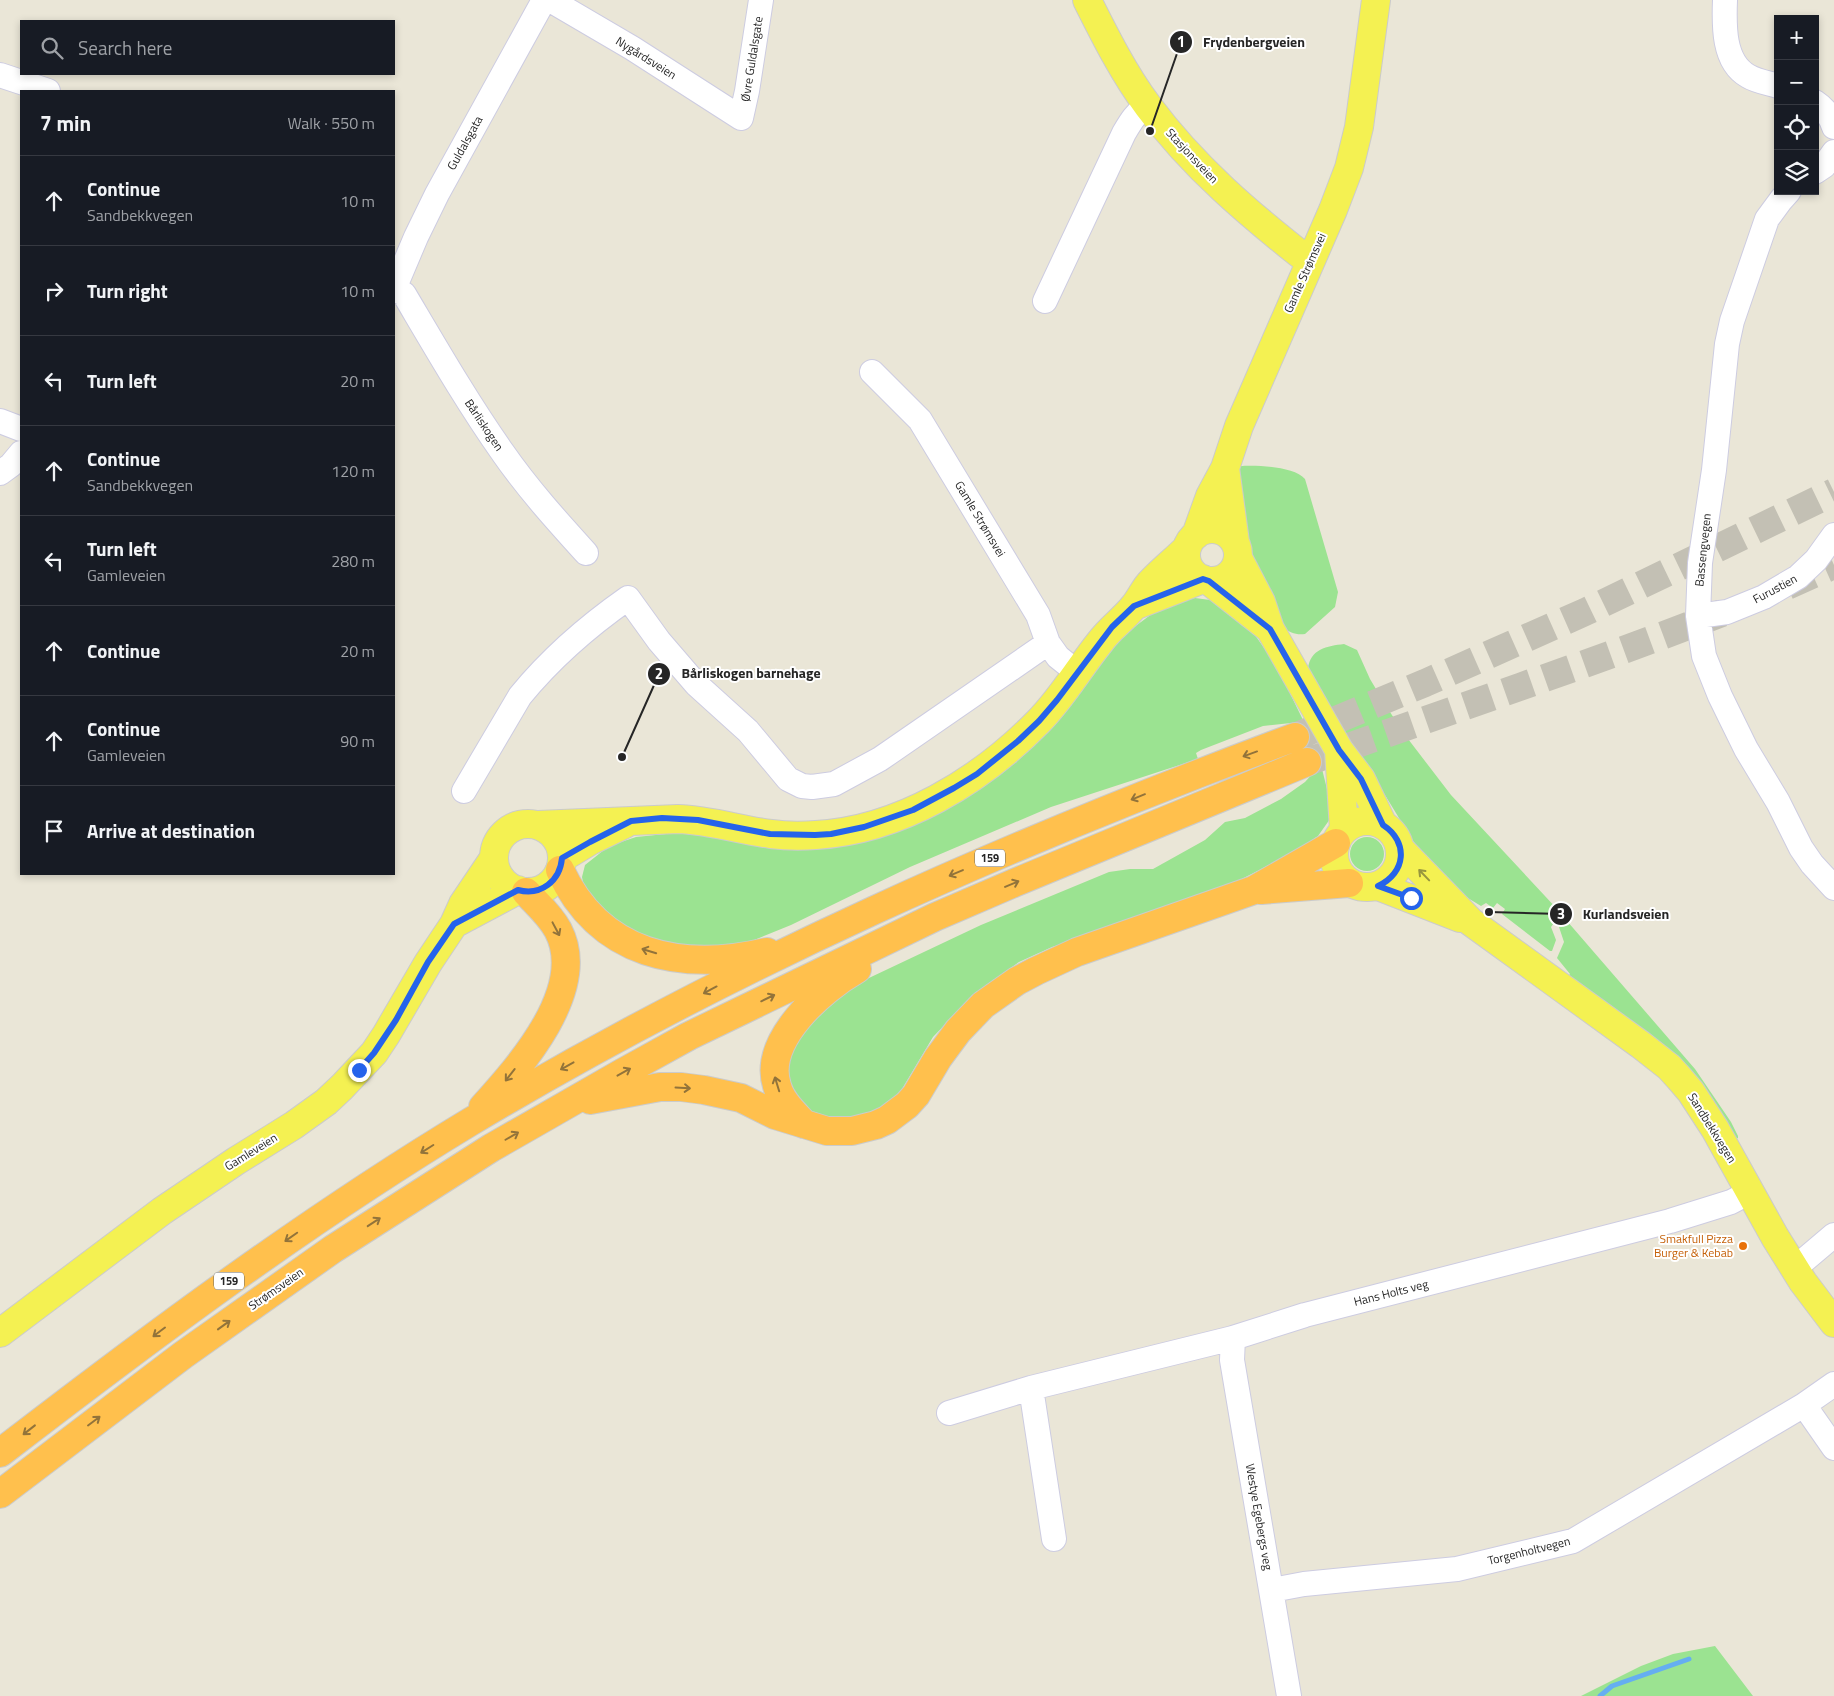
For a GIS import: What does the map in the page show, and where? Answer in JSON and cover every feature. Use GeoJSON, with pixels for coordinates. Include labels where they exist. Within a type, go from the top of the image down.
{"type":"FeatureCollection","features":[{"type":"Feature","properties":{"kind":"highway","name":"159"},"geometry":{"type":"LineString","coordinates":[[0,1453],[129,1354],[314,1221],[468,1123],[606,1045],[800,944],[991,857],[1183,778],[1296,737]]}},
{"type":"Feature","properties":{"kind":"highway","name":"159"},"geometry":{"type":"LineString","coordinates":[[566,1105],[689,1036],[935,917],[1308,762]]}},
{"type":"Feature","properties":{"kind":"highway"},"geometry":{"type":"LineString","coordinates":[[566,1105],[639,1090],[681,1088],[704,1090],[741,1098],[775,1115],[822,1130],[840,1132],[864,1129],[887,1120],[907,1105],[916,1095],[946,1046],[970,1018],[989,1001],[1036,970],[1077,952],[1254,890],[1340,836]]}},
{"type":"Feature","properties":{"kind":"highway"},"geometry":{"type":"LineString","coordinates":[[561,864],[574,896],[590,916],[607,931],[643,950],[668,957],[710,960],[747,956],[800,944]]}},
{"type":"Feature","properties":{"kind":"highway"},"geometry":{"type":"LineString","coordinates":[[1254,890],[1349,882]]}},
{"type":"Feature","properties":{"kind":"highway"},"geometry":{"type":"LineString","coordinates":[[468,1123],[534,1044],[556,1005],[566,971],[566,957],[558,930],[540,906],[522,891]]}},
{"type":"Feature","properties":{"kind":"highway"},"geometry":{"type":"LineString","coordinates":[[804,1124],[786,1105],[774,1076],[777,1053],[786,1034],[821,996],[845,976],[868,963],[935,917]]}},
{"type":"Feature","properties":{"kind":"highway","name":"Strømsveien"},"geometry":{"type":"LineString","coordinates":[[0,1494],[183,1354],[278,1286],[430,1186],[566,1105]]}},
{"type":"Feature","properties":{"kind":"main road","name":"Stasjonsveien"},"geometry":{"type":"LineString","coordinates":[[1087,0],[1114,51],[1147,105],[1174,138],[1228,194],[1269,231],[1310,262]]}},
{"type":"Feature","properties":{"kind":"main road","name":"Gamle Strømsvei"},"geometry":{"type":"LineString","coordinates":[[1191,541],[1210,496],[1225,468],[1242,417],[1333,210],[1354,149],[1362,108],[1376,0]]}},
{"type":"Feature","properties":{"kind":"main road"},"geometry":{"type":"LineString","coordinates":[[1134,606],[1206,580],[1225,578],[1232,573],[1236,566],[1237,550],[1225,468]]}},
{"type":"Feature","properties":{"kind":"main road"},"geometry":{"type":"LineString","coordinates":[[538,825],[553,834],[561,849],[561,864],[555,879],[537,891],[522,891],[510,887],[498,875],[494,858],[495,849],[498,841],[511,828],[519,824],[538,825],[662,818],[698,820],[770,834],[800,836],[838,833],[879,822],[913,810],[969,778],[996,759],[1039,721],[1078,673],[1107,633],[1134,606],[1148,585],[1202,531],[1217,529],[1230,536],[1261,602],[1270,629],[1339,750],[1361,779],[1383,825]]}},
{"type":"Feature","properties":{"kind":"main road"},"geometry":{"type":"LineString","coordinates":[[1191,541],[1187,563],[1196,575],[1206,580],[1270,629]]}},
{"type":"Feature","properties":{"kind":"main road"},"geometry":{"type":"LineString","coordinates":[[1339,750],[1340,836],[1334,854],[1335,865],[1341,875],[1358,887],[1378,886],[1393,876],[1401,859],[1401,850],[1395,835],[1383,825],[1373,821],[1362,821],[1353,824],[1340,836]]}},
{"type":"Feature","properties":{"kind":"main road"},"geometry":{"type":"LineString","coordinates":[[561,864],[590,842],[631,821]]}},
{"type":"Feature","properties":{"kind":"main road","name":"Sandbekkvegen"},"geometry":{"type":"LineString","coordinates":[[1401,850],[1471,922],[1669,1067],[1703,1109],[1795,1268],[1834,1323]]}},
{"type":"Feature","properties":{"kind":"main road","name":"Gamleveien"},"geometry":{"type":"LineString","coordinates":[[0,1333],[162,1211],[294,1125],[332,1097],[359,1070],[386,1035],[428,962],[454,924],[464,904],[494,858]]}},
{"type":"Feature","properties":{"kind":"main road","name":"Sandbekkvegen"},"geometry":{"type":"LineString","coordinates":[[1378,886],[1471,922]]}},
{"type":"Feature","properties":{"kind":"main road","name":"Gamleveien"},"geometry":{"type":"LineString","coordinates":[[454,924],[522,891]]}},
{"type":"Feature","properties":{"kind":"street","name":"Guldalsgata"},"geometry":{"type":"LineString","coordinates":[[395,287],[437,194],[544,0]]}},
{"type":"Feature","properties":{"kind":"street","name":"Nygårdsveien"},"geometry":{"type":"LineString","coordinates":[[550,0],[632,48],[741,118]]}},
{"type":"Feature","properties":{"kind":"street","name":"Øvre Guldalsgate"},"geometry":{"type":"LineString","coordinates":[[741,118],[761,0]]}},
{"type":"Feature","properties":{"kind":"street"},"geometry":{"type":"LineString","coordinates":[[1725,0],[1728,51],[1738,68],[1748,76],[1774,85]]}},
{"type":"Feature","properties":{"kind":"street"},"geometry":{"type":"LineString","coordinates":[[0,75],[45,90]]}},
{"type":"Feature","properties":{"kind":"street"},"geometry":{"type":"LineString","coordinates":[[1046,301],[1124,133],[1138,112],[1147,105]]}},
{"type":"Feature","properties":{"kind":"street"},"geometry":{"type":"LineString","coordinates":[[1819,105],[1832,121],[1834,127]]}},
{"type":"Feature","properties":{"kind":"street"},"geometry":{"type":"LineString","coordinates":[[1819,169],[1824,166],[1834,152]]}},
{"type":"Feature","properties":{"kind":"street","name":"Bassengvegen"},"geometry":{"type":"LineString","coordinates":[[1786,195],[1767,219],[1730,329],[1714,470],[1700,563],[1698,616],[1704,656],[1724,704],[1746,749],[1778,802],[1801,848],[1812,864],[1834,888]]}},
{"type":"Feature","properties":{"kind":"street","name":"Bårliskogen"},"geometry":{"type":"LineString","coordinates":[[395,290],[404,294],[474,411],[504,454],[536,497],[586,553]]}},
{"type":"Feature","properties":{"kind":"street","name":"Gamle Strømsvei"},"geometry":{"type":"LineString","coordinates":[[872,372],[920,420],[1038,615],[1048,643],[1058,658],[1078,673]]}},
{"type":"Feature","properties":{"kind":"street"},"geometry":{"type":"LineString","coordinates":[[0,421],[20,429]]}},
{"type":"Feature","properties":{"kind":"street"},"geometry":{"type":"LineString","coordinates":[[0,473],[12,465],[20,454]]}},
{"type":"Feature","properties":{"kind":"street","name":"Furustien"},"geometry":{"type":"LineString","coordinates":[[1698,616],[1727,612],[1764,597],[1798,577],[1816,560],[1834,535]]}},
{"type":"Feature","properties":{"kind":"street"},"geometry":{"type":"LineString","coordinates":[[464,791],[511,710],[531,682],[577,637],[628,598],[659,641],[696,684],[748,731],[788,778],[802,786],[812,787],[834,784],[880,759],[1048,643]]}},
{"type":"Feature","properties":{"kind":"street","name":"Hans Holts veg"},"geometry":{"type":"LineString","coordinates":[[949,1413],[1031,1388],[1233,1338],[1305,1315],[1670,1221],[1731,1202],[1750,1192]]}},
{"type":"Feature","properties":{"kind":"street"},"geometry":{"type":"LineString","coordinates":[[1795,1268],[1834,1235]]}},
{"type":"Feature","properties":{"kind":"street","name":"Westye Egebergs veg"},"geometry":{"type":"LineString","coordinates":[[1233,1338],[1232,1360],[1289,1696]]}},
{"type":"Feature","properties":{"kind":"street","name":"Torgenholtvegen"},"geometry":{"type":"LineString","coordinates":[[1272,1590],[1304,1584],[1457,1569],[1573,1541],[1804,1405],[1834,1384]]}},
{"type":"Feature","properties":{"kind":"street"},"geometry":{"type":"LineString","coordinates":[[1031,1388],[1054,1539]]}},
{"type":"Feature","properties":{"kind":"street"},"geometry":{"type":"LineString","coordinates":[[1804,1405],[1834,1448]]}},
{"type":"Feature","properties":{"kind":"green space"},"geometry":{"type":"Polygon","coordinates":[[[1240,466],[1265,466],[1284,469],[1293,471],[1305,479],[1338,592],[1335,607],[1305,634],[1293,633],[1283,627],[1258,574],[1245,529],[1240,466]]]}},
{"type":"Feature","properties":{"kind":"green space"},"geometry":{"type":"Polygon","coordinates":[[[1195,598],[1210,600],[1250,628],[1276,665],[1305,724],[1322,769],[1330,801],[1330,819],[1318,836],[1296,851],[1232,884],[1170,909],[1052,947],[1019,962],[975,993],[933,1037],[899,1094],[880,1108],[852,1119],[828,1119],[806,1111],[788,1090],[785,1069],[795,1040],[824,1010],[852,986],[981,925],[1109,872],[1130,869],[1153,869],[1205,840],[1225,822],[1245,818],[1281,799],[1305,782],[1314,772],[1315,754],[1302,730],[1291,723],[1263,726],[1201,750],[1196,753],[1198,759],[1051,807],[910,867],[791,925],[747,943],[676,951],[610,921],[585,892],[582,877],[585,865],[609,846],[636,837],[676,833],[714,837],[764,847],[821,849],[859,841],[972,793],[1027,752],[1065,713],[1110,650],[1129,631],[1153,613],[1179,600],[1195,598]]]}},
{"type":"Feature","properties":{"kind":"green space"},"geometry":{"type":"Polygon","coordinates":[[[1344,644],[1357,650],[1370,679],[1388,709],[1405,735],[1451,795],[1558,910],[1559,916],[1551,927],[1556,940],[1552,951],[1502,914],[1505,909],[1497,903],[1493,908],[1486,903],[1481,906],[1453,889],[1413,841],[1363,759],[1334,717],[1308,669],[1312,657],[1320,650],[1344,644]]]}},
{"type":"Feature","properties":{"kind":"green space"},"geometry":{"type":"Polygon","coordinates":[[[1367,837],[1374,838],[1379,842],[1383,847],[1383,861],[1379,866],[1374,870],[1367,871],[1360,870],[1355,866],[1351,861],[1350,854],[1351,847],[1355,842],[1360,838],[1367,837]]]}},
{"type":"Feature","properties":{"kind":"green space"},"geometry":{"type":"Polygon","coordinates":[[[1567,921],[1695,1069],[1731,1122],[1738,1138],[1735,1139],[1566,979],[1570,974],[1557,958],[1564,942],[1559,927],[1563,922],[1567,921]]]}},
{"type":"Feature","properties":{"kind":"green space"},"geometry":{"type":"Polygon","coordinates":[[[1715,1646],[1753,1696],[1581,1696],[1641,1666],[1673,1654],[1715,1646]]]}},
{"type":"Feature","properties":{"kind":"waterway"},"geometry":{"type":"LineString","coordinates":[[1600,1696],[1612,1686],[1689,1659]]}},
{"type":"Feature","properties":{"kind":"tunnel"},"geometry":{"type":"LineString","coordinates":[[1295,737],[1425,683],[1585,612],[1834,492]]}},
{"type":"Feature","properties":{"kind":"tunnel"},"geometry":{"type":"LineString","coordinates":[[1787,586],[1834,565]]}},
{"type":"Feature","properties":{"kind":"tunnel"},"geometry":{"type":"LineString","coordinates":[[1307,762],[1722,613]]}},
{"type":"Feature","properties":{"kind":"place","name":"Frydenbergveien"},"geometry":{"type":"Point","coordinates":[1150,131]}},
{"type":"Feature","properties":{"kind":"place","name":"Bårliskogen barnehage"},"geometry":{"type":"Point","coordinates":[622,757]}},
{"type":"Feature","properties":{"kind":"place","name":"Kurlandsveien"},"geometry":{"type":"Point","coordinates":[1489,912]}},
{"type":"Feature","properties":{"kind":"place","name":"Smakfull Pizza Burger & Kebab"},"geometry":{"type":"Point","coordinates":[1743,1246]}},
{"type":"Feature","properties":{"kind":"route"},"geometry":{"type":"LineString","coordinates":[[359,1070],[374,1053],[396,1020],[428,962],[454,924],[518,890],[526,892],[537,891],[547,886],[555,879],[560,870],[562,858],[577,849],[631,821],[645,819],[698,820],[770,834],[815,835],[831,834],[864,827],[913,810],[977,774],[1018,741],[1057,700],[1112,627],[1134,606],[1203,579],[1209,581],[1270,629],[1339,750],[1361,779],[1383,825],[1395,835],[1399,842],[1401,859],[1398,868],[1393,876],[1378,886],[1411,898]]}}]}
